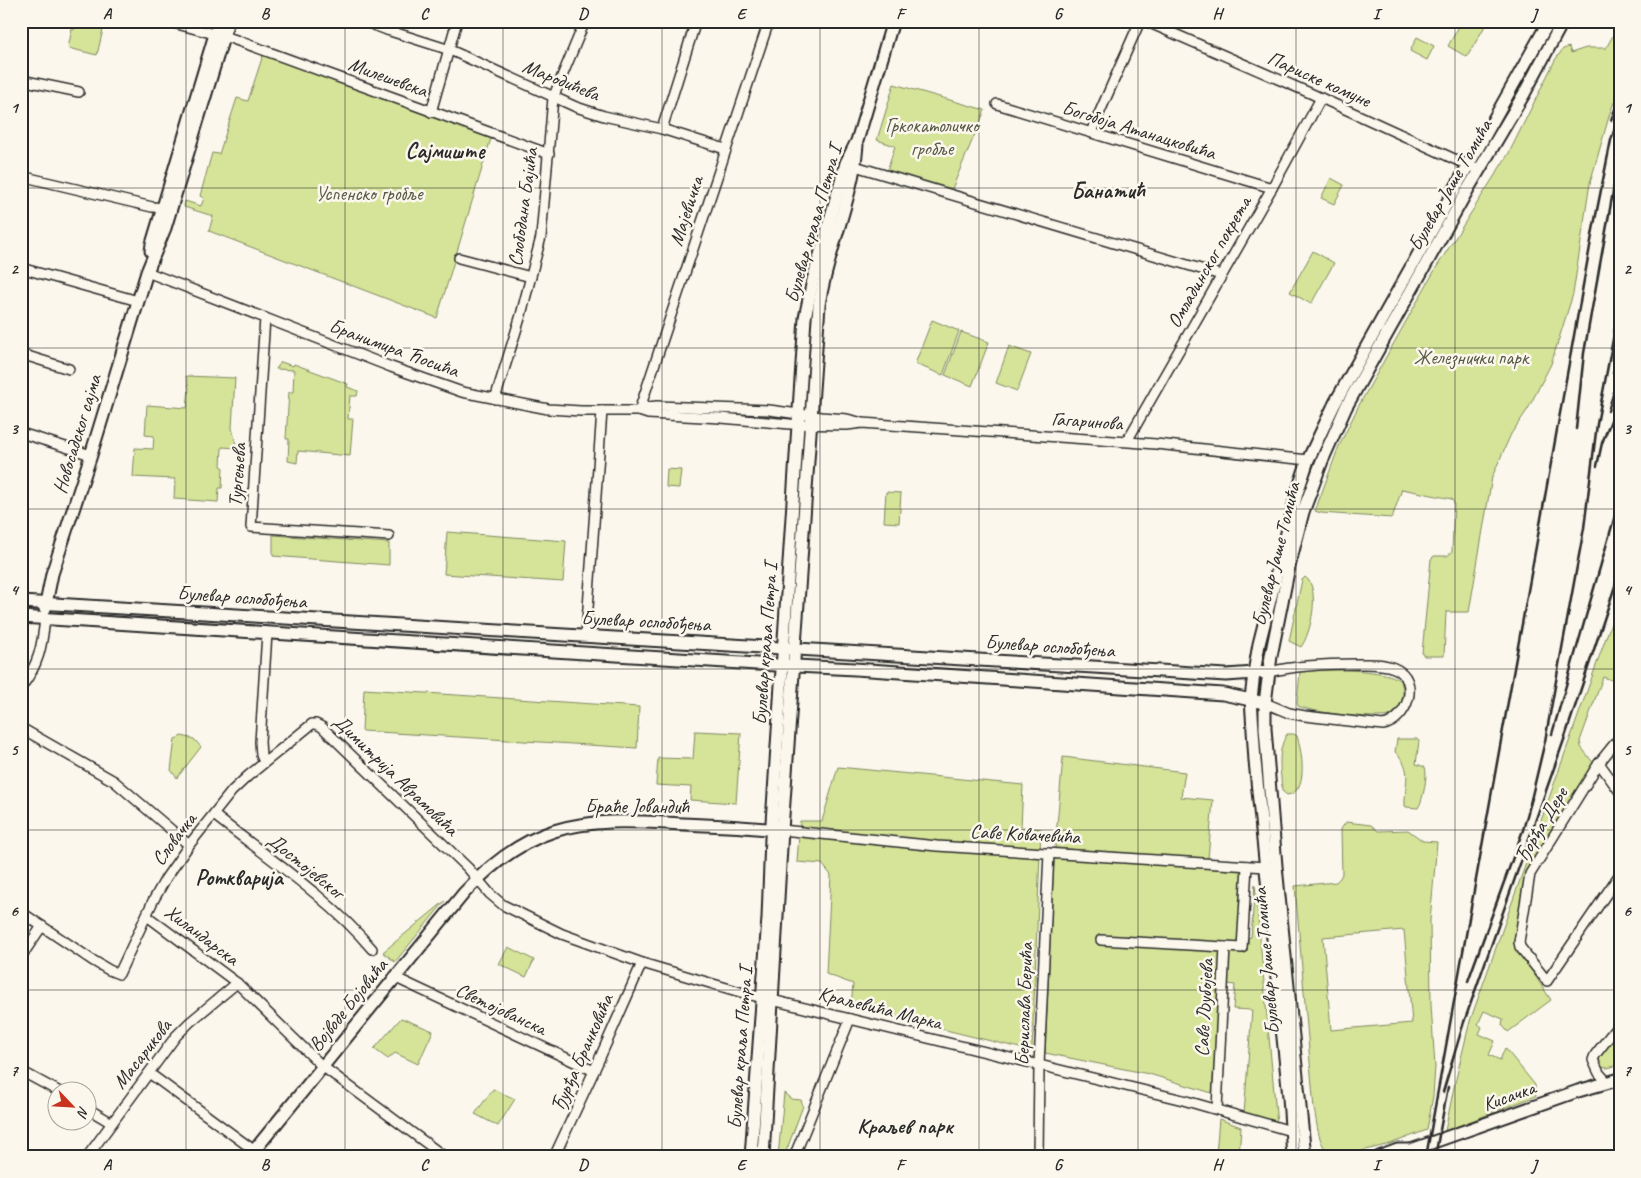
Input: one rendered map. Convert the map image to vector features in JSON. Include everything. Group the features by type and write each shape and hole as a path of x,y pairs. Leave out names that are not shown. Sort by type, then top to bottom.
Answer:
{"main road":[{"name":"Новосадског сајма","path":"220,21 220,35"},
{"name":"Новосадског сајма","path":"45,619 52,574 149,266 159,246 167,208 220,35 228,21"},
{"name":"Булевар краља Петра I","path":"788,666 783,648 805,318 809,295 846,163 857,141 893,21"},
{"name":"Булевар Јаше Томића","path":"1305,1157 1275,856 1264,703 1289,567 1302,512 1346,407 1474,167 1549,21"},
{"name":"Булевар Јаше Томића","path":"1293,1157 1251,699 1254,673 1275,576 1297,493 1308,460 1335,403 1474,167 1524,94 1563,21"},
{"name":"Булевар краља Петра I","path":"762,1157 767,999 777,830 788,666 795,649 819,305 822,285 856,166 857,141"},
{"name":"Булевар ослобођења","path":"21,602 1226,675 1269,672"},
{"name":"Булевар ослобођења","path":"21,617 1204,693 1251,699 1264,703"},
{"name":"Браће Јовандић","path":"477,879 500,860 534,840 553,831 578,825 599,822 644,822 777,830"},
{"name":"Војводе Бојовића","path":"256,1155 322,1066 477,879"},
{"name":"Булевар краља Петра I","path":"751,1157 767,999"},
{"name":"Кисачка","path":"1378,1157 1398,1150 1407,1153 1620,1079"}],"street":[{"name":"Милешевска","path":"166,21 220,35 549,154"},
{"name":"Мародићева","path":"364,21 389,26 450,50 553,98 604,116 662,129 725,149"},
{"path":"431,112 457,21"},
{"name":"Слободана Бајића","path":"495,399 541,237 553,98 585,21"},
{"path":"662,129 696,21"},
{"name":"Мајевичка","path":"638,411 769,21"},
{"path":"1091,132 1140,21"},
{"name":"Париске комуне","path":"1145,21 1474,167"},
{"path":"21,80 79,92"},
{"name":"Омладинског покрета","path":"1127,441 1272,188 1321,98"},
{"name":"Богобоја Атанацковића","path":"997,104 1272,188"},
{"path":"856,166 1221,276"},
{"path":"21,176 167,208"},
{"path":"459,258 531,277"},
{"name":"Бранимира Ћосића","path":"149,266 265,318 391,367 462,392 548,409 638,411 657,406 769,410 798,419"},
{"path":"21,268 138,301"},
{"name":"Тургењева","path":"265,318 251,527 389,536"},
{"path":"21,354 69,369"},
{"path":"586,636 602,411"},
{"name":"Гагаринова","path":"798,419 847,425 862,423 1127,441 1308,460"},
{"path":"21,433 91,455"},
{"path":"21,687 32,674 36,664 43,639 45,619"},
{"name":"Булевар ослобођења","path":"264,762 261,755 260,742 267,633"},
{"path":"1264,703 1289,713 1305,716 1383,725 1390,724 1405,709 1410,691 1408,682 1398,670 1383,665 1339,664 1297,666 1269,672"},
{"name":"Димитрија Аврамовића","path":"287,745 312,724 319,725 440,840 477,879"},
{"path":"21,728 114,781 189,845"},
{"name":"Ђорђа Дере","path":"1620,737 1599,763 1530,874 1519,942 1520,947 1547,981 1620,874"},
{"name":"Словачка","path":"42,926 92,960 119,974 153,901 166,878 189,845 232,791 264,762 287,745"},
{"path":"1599,763 1620,792"},
{"name":"Достојевског","path":"214,815 281,866 347,921 372,949"},
{"name":"Саве Ковачевића","path":"777,830 937,846 1266,867"},
{"name":"Берислава Берића","path":"1038,1157 1039,1065 1049,853"},
{"name":"Саве Љубојева","path":"1217,1109 1225,947 1242,948 1247,866"},
{"name":"Краљевића Марка","path":"477,879 503,905 562,934 642,963 767,999 1183,1100 1291,1131"},
{"path":"21,912 42,926 21,956"},
{"name":"Хиландарска","path":"145,920 237,983 322,1066 445,1157"},
{"path":"1101,940 1225,947"},
{"name":"Ђурђа Бранковића","path":"554,1157 642,963"},
{"name":"Светојованска","path":"394,977 594,1071"},
{"name":"Масарикова","path":"87,1157 183,1028 237,983"},
{"path":"794,1157 850,1018"},
{"path":"1607,1082 1599,1073 1593,1060 1620,1023"},
{"path":"21,1071 48,1086"},
{"path":"149,1073 256,1155"},
{"path":"98,1115 112,1123"}],"green space":[{"path":"76,21 105,21 97,55 68,48 72,29 74,30"},
{"path":"1462,21 1476,21 1485,26 1467,57 1448,46"},
{"name":"Железнички парк","path":"1612,21 1620,21 1620,86 1610,113 1590,183 1573,294 1551,364 1528,409 1511,434 1492,477 1469,612 1446,612 1444,656 1424,656 1422,653 1431,559 1434,556 1447,556 1452,552 1454,503 1452,499 1402,489 1392,518 1315,511 1339,446 1358,407 1436,268 1509,153 1555,60 1563,49 1569,47 1571,53 1586,48 1606,48 1615,32"},
{"path":"1417,37 1434,46 1427,60 1410,51"},
{"name":"Успенско гробље","path":"263,55 439,120 440,116 492,135 437,318 209,231 213,216 184,207 185,201 201,206 204,198 200,196 212,153 219,154 237,98 248,101"},
{"name":"Гркокатоличко гробље","path":"894,84 985,110 951,191 887,171 895,146 877,140"},
{"path":"1331,178 1344,185 1334,204 1321,198"},
{"path":"1313,251 1334,263 1311,304 1290,292"},
{"path":"932,320 959,331 943,375 915,364"},
{"path":"961,332 989,342 972,386 945,375"},
{"path":"1009,346 1031,354 1017,391 996,383"},
{"path":"281,362 293,366 294,364 348,384 347,387 358,391 357,396 350,396 348,419 353,419 350,456 298,451 297,463 288,461 289,439 286,439 289,392 293,392 294,370 276,369"},
{"path":"186,376 235,378 232,428 237,448 222,447 222,488 219,488 218,502 174,499 175,479 133,477 135,448 153,449 154,436 145,435 147,405 187,408 189,388"},
{"path":"667,469 681,470 679,488 666,487"},
{"path":"886,492 901,493 899,523 884,522"},
{"path":"447,532 566,541 563,582 444,574"},
{"path":"273,535 389,543 389,565 273,556"},
{"path":"1305,577 1310,582 1313,590 1313,611 1305,641 1301,647 1289,641 1302,580"},
{"path":"1620,598 1620,683 1603,677 1580,741 1581,747 1594,764 1532,861 1526,874 1515,945 1551,1000 1508,1032 1502,1025 1503,1019 1484,1011 1478,1024 1482,1027 1479,1034 1495,1041 1489,1055 1500,1060 1505,1048 1535,1085 1536,1096 1445,1131 1470,1021"},
{"path":"1340,669 1381,673 1400,681 1403,695 1397,712 1386,717 1375,717 1316,711 1298,706 1300,672"},
{"path":"364,689 639,707 637,748 362,731"},
{"path":"695,731 741,733 736,803 690,800 691,787 656,785 658,758 693,759"},
{"path":"1287,734 1297,736 1301,751 1302,770 1299,787 1294,793 1287,795 1282,791 1280,755"},
{"path":"182,736 194,739 201,747 177,778 171,770 175,739"},
{"path":"1397,739 1417,739 1419,741 1416,764 1425,767 1426,776 1418,808 1405,806 1407,777 1401,758 1395,752"},
{"path":"1063,757 1185,772 1181,797 1213,800 1208,859 1055,848"},
{"path":"838,767 1023,785 1021,827 1041,829 1032,1051 851,1007 853,984 826,974 831,875 822,864 797,862 800,821 822,821"},
{"path":"1346,822 1371,825 1378,831 1408,830 1423,841 1437,842 1430,921 1431,1005 1435,1067 1433,1096 1427,1130 1390,1144 1341,1156 1333,1155 1323,1146 1318,1132 1314,1109 1295,886 1336,882 1340,878 1342,874 1341,829","holes":["1404,930 1412,1023 1331,1030 1323,937"]},
{"path":"1054,856 1244,871 1239,944 1223,944 1212,1093 1149,1074 1045,1053"},
{"path":"1255,884 1277,1125 1244,1114 1252,1010 1233,1009 1235,985 1227,984 1230,951 1244,951 1248,944 1248,938 1251,937"},
{"path":"445,901 395,962 383,952"},
{"path":"508,947 534,960 526,977 499,964"},
{"path":"401,1018 433,1031 418,1064 395,1053 388,1059 374,1049"},
{"path":"1620,1030 1620,1065 1607,1068 1601,1067 1599,1062 1600,1056"},
{"path":"493,1089 515,1099 498,1126 475,1114"},
{"path":"784,1093 791,1099 801,1100 803,1106 784,1157 778,1157"},
{"path":"1219,1119 1241,1127 1239,1157 1216,1155"}],"railway":[{"path":"1611,120 1620,96"},
{"path":"1426,1157 1593,230 1611,140 1620,113"},
{"path":"1576,429 1584,353 1620,153"},
{"path":"1530,804 1545,741 1584,528 1597,424 1620,302"},
{"path":"1613,373 1620,353"},
{"path":"1608,411 1620,372"},
{"path":"1597,466 1602,443 1620,398"},
{"path":"1552,734 1620,498"},
{"path":"1443,1092 1463,1025 1565,737 1620,571"},
{"path":"1468,981 1523,830 1532,798"},
{"path":"1435,1157 1448,1087"}],"district":[{"name":"Сајмиште","path":"445,151"},
{"name":"Банатић","path":"1108,191"},
{"name":"Роткварија","path":"239,878"},
{"name":"Краљев парк","path":"905,1126"}]}
